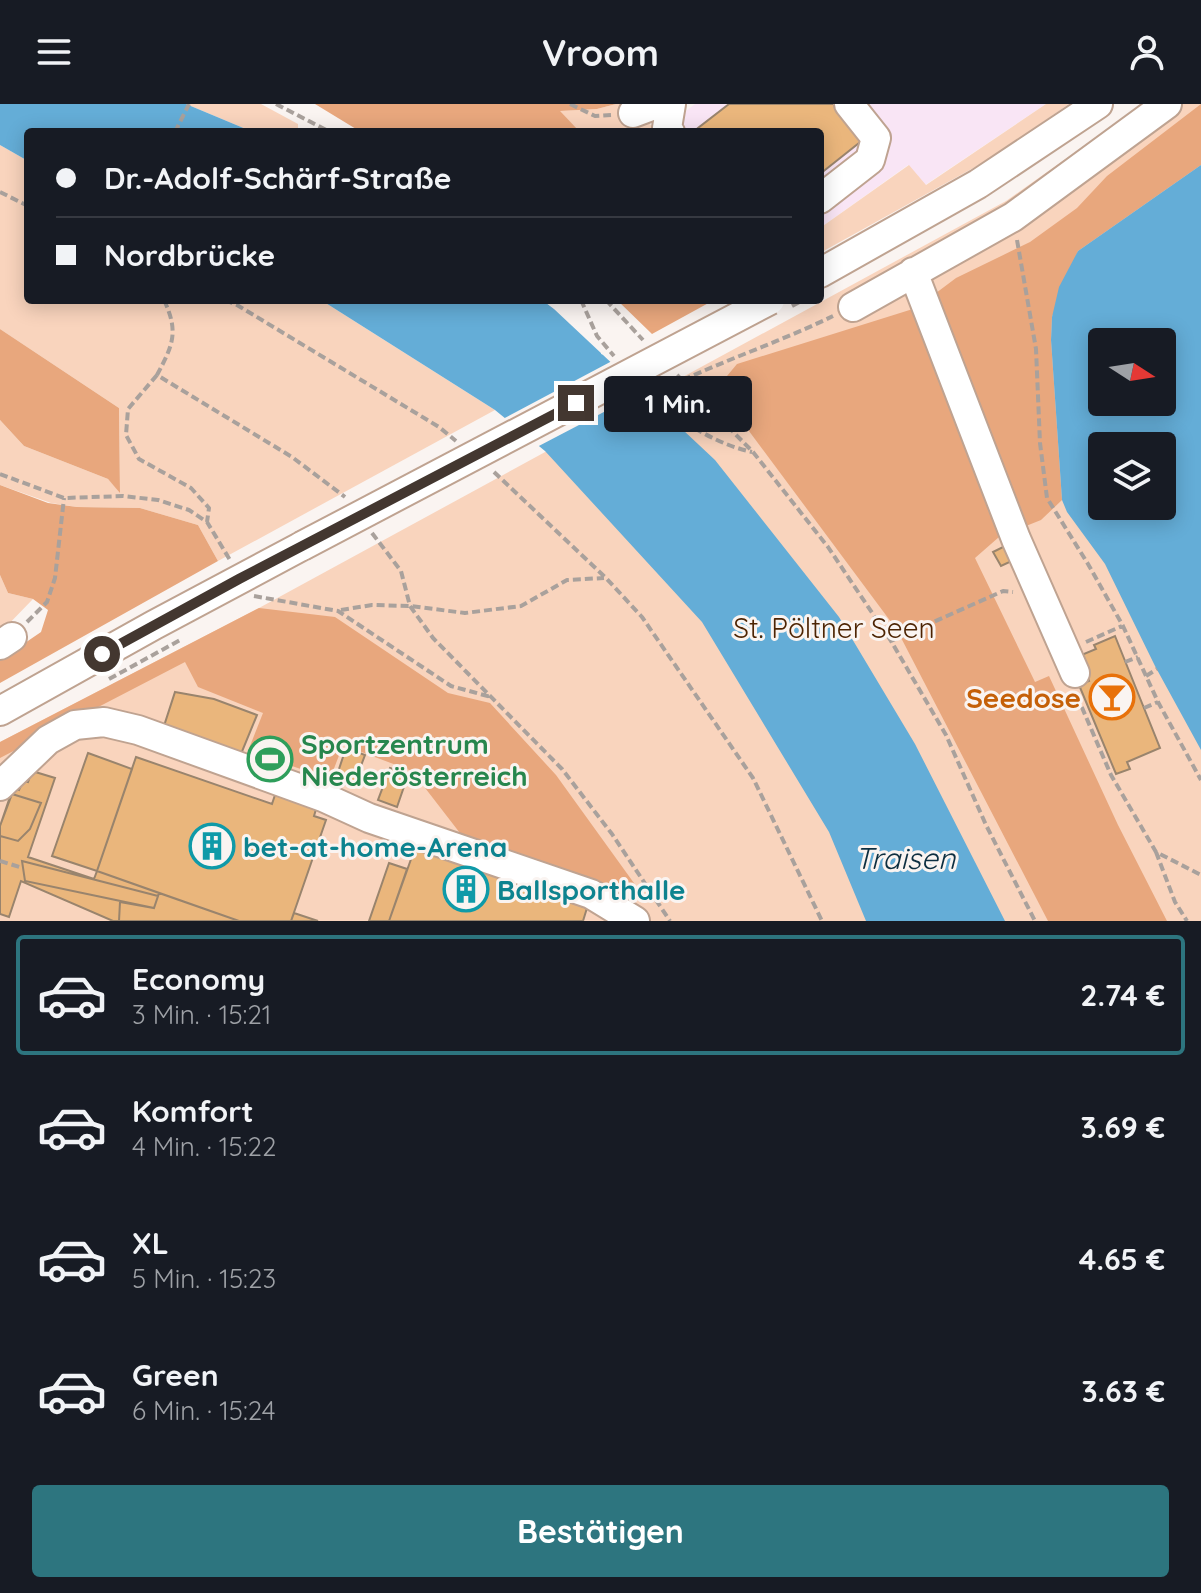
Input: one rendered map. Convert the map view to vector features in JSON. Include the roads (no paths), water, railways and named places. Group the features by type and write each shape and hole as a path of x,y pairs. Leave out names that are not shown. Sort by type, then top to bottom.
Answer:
{"street":[{"path":"667,128 671,104"},
{"path":"824,196 870,160 876,138 849,104"},
{"path":"824,271 978,184 1098,104"},
{"path":"853,307 1013,217 1167,104"},
{"path":"913,272 1016,539 1070,662"},
{"path":"0,711 302,546 636,380 779,304"},
{"path":"0,786 48,740 75,725 104,722 138,730 323,797 369,818 591,894 635,921"}],"water":[{"path":"0,104 186,104 243,128 24,128 24,159 0,145"},
{"path":"1201,165 1201,750 1105,564 1067,512 1062,500 1051,340 1052,317 1059,287 1078,251"},
{"name":"Traisen","path":"327,304 547,304 554,309 715,460 839,617 915,744 1005,921 866,921 829,832 702,622 545,451 495,410"}],"place":[{"name":"Seedose","path":"1112,697"},
{"name":"Sportzentrum Niederösterreich","path":"270,759"},
{"name":"bet-at-home-Arena","path":"212,846"},
{"name":"Ballsporthalle","path":"466,889"}],"park label":[{"name":"St. Pöltner Seen","path":"834,627"}]}
